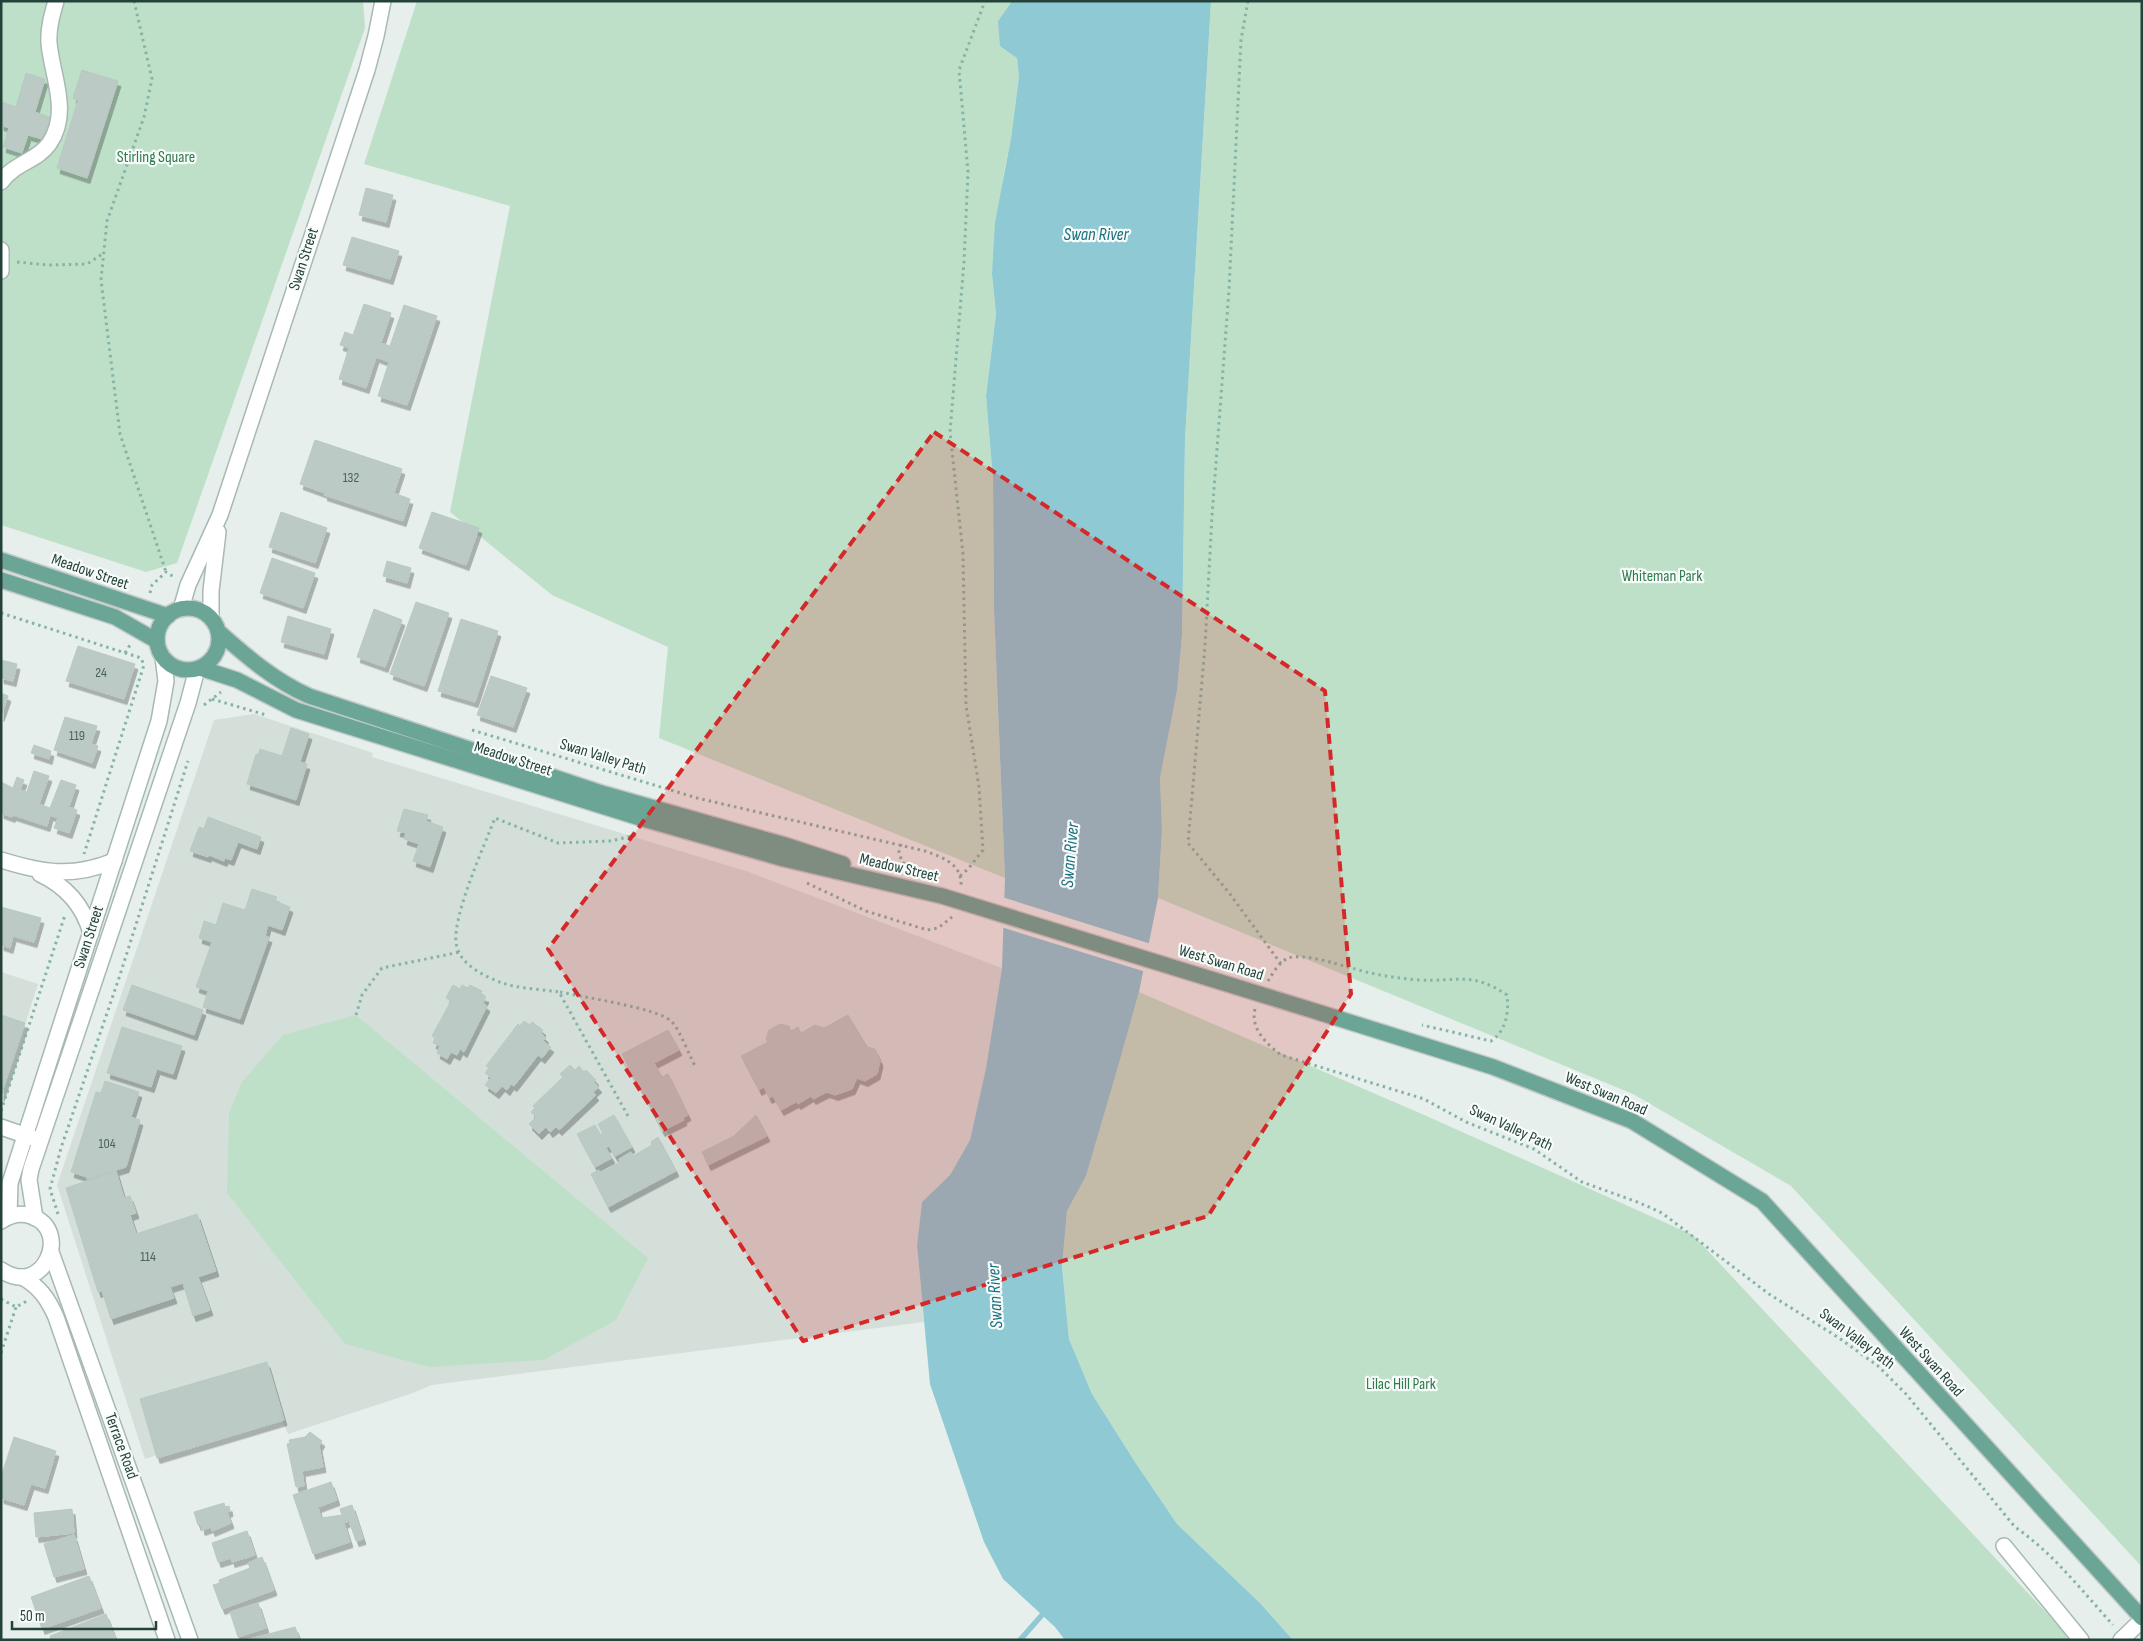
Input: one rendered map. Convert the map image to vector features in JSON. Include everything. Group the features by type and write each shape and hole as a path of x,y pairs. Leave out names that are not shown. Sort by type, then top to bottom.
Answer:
{"main road":[{"name":"Meadow Street","path":"1,560 174,613"},
{"path":"1,580 115,618 157,641"},
{"path":"197,609 211,618 219,632 217,651 210,661 199,669 186,670 175,668 163,657 157,641 161,625 174,613 197,609"},
{"name":"Meadow Street","path":"219,632 274,677 309,696 605,794 785,845 942,896"},
{"name":"Meadow Street","path":"199,669 237,680 296,710 640,818 784,859 942,896"},
{"name":"West Swan Road","path":"942,896 1493,1066 1632,1121 1762,1202 2142,1619"}],"street":[{"path":"1,182 8,173 48,145 60,118 60,102 49,42 51,20 56,1"},
{"name":"Swan Street","path":"174,613 220,515 367,70 383,1"},
{"path":"1,250 1,271"},
{"name":"Swan Street","path":"211,618 211,591 220,515"},
{"name":"Swan Street","path":"5,1218 10,1183 159,721 166,681 163,657"},
{"name":"Swan Street","path":"35,1218 29,1180 40,1141 199,669"},
{"path":"1,860 27,868 47,877 71,896 84,913 90,933"},
{"path":"27,868 60,873 78,872 99,867 114,860"},
{"path":"1,1128 40,1141"},
{"path":"5,1218 22,1214 35,1218"},
{"name":"Terrace Road","path":"35,1218 47,1228 52,1244 51,1252 190,1640"},
{"path":"8,1276 41,1269 46,1264 51,1252"},
{"name":"Terrace Road","path":"8,1276 33,1283 43,1293 56,1317 167,1640"},
{"path":"2004,1546 2081,1640"},
{"path":"2122,1638 2142,1619"}],"path":[{"path":"134,1 152,79 144,117 107,221 101,280 120,434 166,572"},
{"path":"960,876 983,850 979,787 966,705 963,554 950,432 964,262 968,172 959,70 985,1"},
{"path":"1248,1 1241,40 1230,290 1212,516 1205,646 1188,843 1230,894 1281,964"},
{"path":"2,261 87,264 104,253"},
{"path":"1,613 140,658 144,665 78,872"},
{"path":"203,714 205,705"},
{"name":"Swan Valley Path","path":"466,728 697,798 901,844 902,862 909,868 922,873"},
{"path":"60,1222 50,1189 61,1148 119,978 190,757"},
{"path":"638,834 611,841 558,843 495,818 457,921 456,943 466,962 485,976 504,984 559,992 642,1009 664,1016 674,1025 696,1068"},
{"path":"1,1112 71,896"},
{"path":"356,1015 362,995 382,968 460,952"},
{"path":"1264,988 1275,969 1288,958 1315,958 1381,976 1422,980 1455,978 1480,981 1507,995 1506,1020 1499,1035 1490,1041 1416,1023"},
{"path":"559,992 628,1116"},
{"name":"Swan Valley Path","path":"1256,1007 1254,1015 1256,1027 1266,1043 1281,1055 1424,1099 1466,1122 1534,1149 1582,1182 1662,1213 1769,1294 1840,1338 1878,1366 1906,1394 2015,1526 2032,1538 2046,1552 2122,1638"},
{"path":"1,1353 16,1307"}],"highlighted area":[{"path":"934,432 1325,691 1351,994 1208,1216 803,1341 548,949"}],"shaded area":[{"path":"254,714 373,753 372,757 749,872 1002,968 986,1068 970,1140 950,1175 922,1202 917,1245 924,1322 432,1385 288,1434 279,1413 145,1459 57,1185 214,720"},
{"path":"1,972 38,984 1,1100"}],"green space":[{"name":"Stirling Square","path":"1,1 363,1 365,28 177,563 146,572 1,525"},
{"path":"417,1 1012,1 998,21 1017,58 1019,77 1011,138 1004,173 992,274 996,314 986,396 993,479 994,610 1005,878 659,738 668,647 552,595 450,512 510,206 364,164"},
{"name":"Whiteman Park","path":"1211,1 2142,1 2142,1567 1791,1186 1633,1094 1158,898 1162,830 1160,778 1177,691 1182,636 1185,439"},
{"name":"Lilac Hill Park","path":"1139,992 1422,1114 1693,1235 2072,1640 1293,1640 1260,1603 1177,1524 1092,1394 1069,1339 1062,1267 1067,1211 1086,1176"},
{"path":"356,1015 648,1258 616,1320 544,1360 429,1367 345,1344 227,1193 229,1113 242,1082 283,1035"}],"water":[{"name":"Swan River","path":"1012,1 1211,1 1185,439 1182,636 1177,691 1160,778 1162,830 1158,898 1139,992 1117,1070 1086,1176 1067,1211 1062,1267 1069,1339 1092,1394 1177,1524 1260,1603 1293,1640 1065,1640 1055,1627 1003,1579 984,1542 930,1384 917,1245 922,1202 950,1175 970,1140 986,1068 1002,968 1005,878 994,610 993,479 986,396 996,314 992,274 995,223 1011,138 1019,77 1017,58 1000,46 998,21"}],"pier":[{"path":"1002,897 1151,944 1146,972 1001,927"}],"building":[{"path":"82,70 118,81 87,178 57,168 78,100 73,98"},
{"path":"26,73 45,79 35,112 52,118 45,140 28,135 22,153 3,147 9,128 1,125 1,102 16,107"},
{"path":"366,188 393,195 386,222 359,215"},
{"path":"352,237 399,251 390,279 343,265"},
{"path":"364,304 391,313 381,343 390,346 404,305 437,316 407,405 378,396 389,362 376,357 366,388 339,379 349,348 340,345 345,332 353,335"},
{"path":"315,440 402,469 394,493 410,499 403,521 324,495 325,493 300,484"},
{"path":"281,512 327,528 315,563 269,547"},
{"path":"432,512 479,528 466,565 419,548"},
{"path":"272,558 315,573 303,608 260,593"},
{"path":"387,561 411,568 407,583 383,576"},
{"path":"416,602 449,613 424,686 390,674"},
{"path":"374,609 402,620 385,667 357,657"},
{"path":"288,616 331,629 324,654 281,642"},
{"path":"461,619 498,631 475,702 438,691"},
{"path":"78,646 135,664 124,699 66,681"},
{"path":"1,660 17,664 13,681 1,678"},
{"path":"491,676 527,688 513,727 477,715"},
{"path":"1,693 8,696 1,716"},
{"path":"65,717 97,726 91,744 98,746 92,763 54,750"},
{"path":"291,728 309,734 300,762 307,764 296,800 247,784 256,754 258,755 260,749 282,756"},
{"path":"34,745 51,751 49,759 31,753"},
{"path":"34,771 49,776 39,804 50,808 61,780 76,785 69,807 77,810 69,833 54,828 58,818 50,815 47,826 1,813 1,782 13,788 17,777 24,780 20,790 27,792"},
{"path":"404,809 428,815 426,821 443,827 430,867 413,861 419,844 404,839 406,833 397,831"},
{"path":"208,817 261,837 257,849 238,842 231,860 225,858 224,861 209,855 208,857 190,851 199,827 204,829"},
{"path":"252,889 277,897 275,901 290,907 282,930 268,925 265,936 269,937 240,1019 203,1007 208,991 196,987 212,942 199,938 204,921 216,925 223,903 245,910"},
{"path":"1,907 41,918 34,942 13,936 10,948 1,945"},
{"path":"132,985 203,1010 194,1035 123,1010"},
{"path":"453,985 460,989 462,985 468,988 470,985 482,991 480,995 486,997 483,1003 487,1006 464,1052 460,1049 457,1055 451,1052 447,1059 437,1053 440,1046 433,1043 435,1038 432,1036 451,1001 446,998"},
{"path":"1,1015 25,1023 1,1096"},
{"path":"848,1015 866,1045 864,1046 875,1049 880,1061 877,1074 865,1081 857,1078 852,1089 835,1095 827,1092 813,1099 811,1096 798,1104 796,1102 781,1110 773,1096 769,1098 764,1087 759,1090 741,1056 768,1042 766,1039 769,1030 780,1024 789,1026 791,1031 798,1027 801,1033 815,1025 824,1028"},
{"path":"524,1021 530,1025 532,1022 543,1030 541,1033 546,1038 543,1041 551,1047 542,1058 538,1055 514,1086 511,1084 507,1090 502,1086 496,1093 485,1085 491,1077 485,1073 489,1068 486,1066 518,1024 520,1026"},
{"path":"122,1027 182,1046 173,1074 157,1069 151,1087 107,1073"},
{"path":"668,1030 679,1050 654,1063 662,1077 668,1074 688,1115 683,1118 684,1120 662,1131 622,1054"},
{"path":"570,1065 575,1070 579,1066 584,1072 586,1070 596,1080 594,1082 599,1087 593,1092 596,1095 559,1130 556,1127 550,1132 546,1127 539,1134 529,1124 536,1117 531,1112 535,1108 533,1106 563,1077 560,1074"},
{"path":"105,1081 139,1092 131,1117 140,1120 126,1167 87,1179 87,1177 71,1172 96,1092 101,1093"},
{"path":"614,1115 632,1147 615,1156 609,1146 606,1148 612,1158 595,1167 577,1134 595,1125 600,1135 603,1133 598,1124"},
{"path":"756,1115 767,1136 708,1165 702,1152 734,1136"},
{"path":"658,1137 676,1171 608,1207 591,1174 599,1170 600,1173 620,1162 619,1159 631,1152 633,1156 652,1145 651,1142"},
{"path":"116,1171 124,1198 130,1196 136,1213 130,1215 136,1234 197,1214 216,1271 198,1277 210,1310 193,1316 183,1283 170,1287 174,1298 111,1319 102,1291 98,1292 66,1188"},
{"path":"267,1362 284,1420 157,1458 140,1399"},
{"path":"310,1432 322,1441 319,1446 323,1467 302,1471 304,1486 296,1487 287,1444 290,1443 289,1440 305,1437"},
{"path":"14,1437 56,1451 45,1488 31,1484 24,1505 1,1498 1,1477"},
{"path":"331,1482 337,1500 318,1507 321,1518 342,1515 340,1509 352,1505 363,1539 356,1541 349,1521 344,1523 350,1542 313,1554 293,1495"},
{"path":"224,1503 225,1507 229,1506 230,1511 227,1512 231,1523 212,1531 211,1527 202,1530 201,1524 198,1525 194,1512"},
{"path":"72,1509 74,1533 36,1537 34,1513"},
{"path":"247,1531 255,1555 232,1562 231,1558 218,1562 212,1543"},
{"path":"74,1535 84,1569 54,1577 44,1544"},
{"path":"262,1557 274,1590 222,1609 213,1585 220,1583 219,1580 250,1568 248,1563"},
{"path":"89,1576 101,1608 42,1629 31,1597"},
{"path":"258,1603 266,1628 238,1637 230,1612"},
{"path":"106,1614 116,1640 51,1640 50,1636"},
{"path":"295,1627 299,1638 296,1640 246,1640"}],"waterway":[{"path":"1020,1640 1042,1615 1048,1611"}]}
